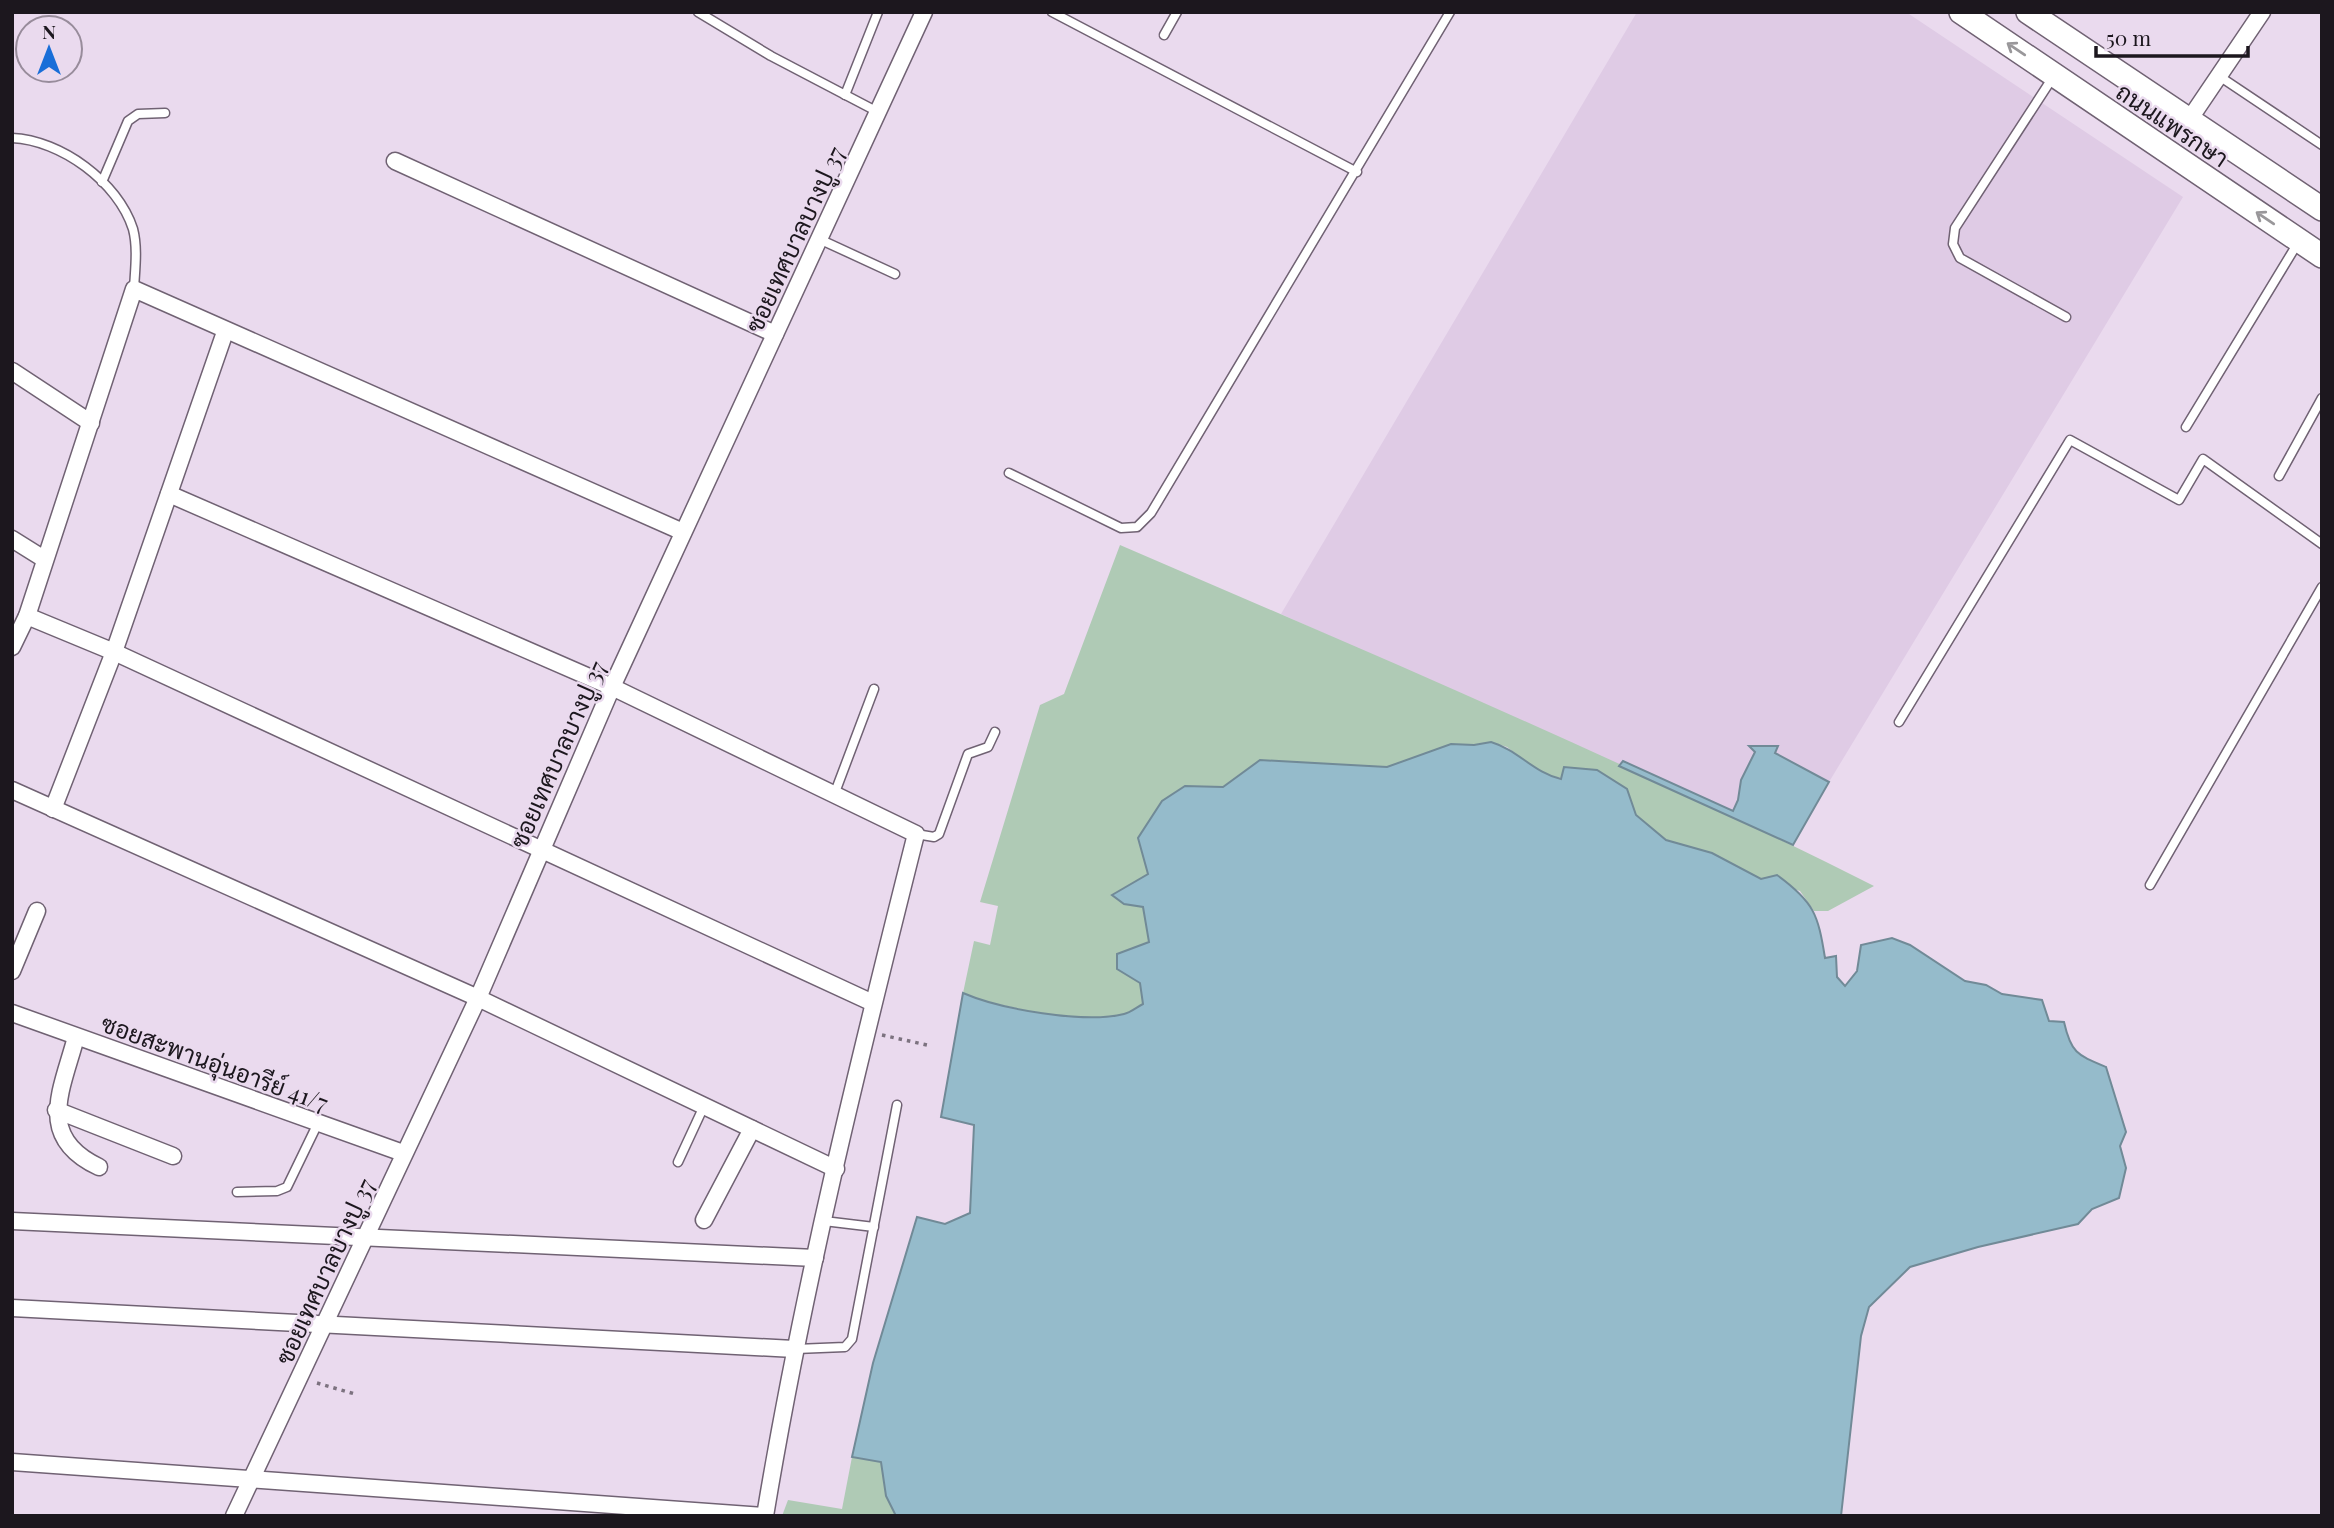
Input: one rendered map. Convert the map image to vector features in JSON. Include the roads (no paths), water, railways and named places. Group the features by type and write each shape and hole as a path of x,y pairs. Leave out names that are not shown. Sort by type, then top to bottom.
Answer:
{"main road":[{"name":"ถนนแพรกษา","path":"1961,12 2322,256"},
{"name":"ถนนแพรกษา","path":"2028,12 2322,209"}],"street":[{"name":"ซอยเทศบาลบางปู 37","path":"234,1516 254,1478 362,1239 478,998 540,848 612,687 924,12"},
{"path":"2189,120 2262,12"},
{"path":"395,160 775,334"},
{"path":"12,648 27,615 134,289 225,332 683,532"},
{"path":"53,809 114,652 225,332"},
{"path":"12,371 91,422"},
{"path":"12,1462 254,1478 610,1510 765,1516 794,1349 866,1032 916,834 612,687 169,494"},
{"path":"12,539 44,559"},
{"path":"27,615 114,652 873,1003"},
{"path":"12,790 478,998 836,1169"},
{"path":"12,971 37,911"},
{"name":"ซอยสะพานอุ่นอารีย์ 41/7","path":"13,1017 403,1153"},
{"path":"76,1037 56,1111 62,1138 86,1161 99,1167"},
{"path":"56,1111 173,1156"},
{"path":"704,1220 752,1129"},
{"path":"12,1220 362,1239 815,1258"},
{"path":"12,1308 794,1349"}],"lane":[{"path":"698,12 878,112"},
{"path":"845,95 878,12"},
{"path":"1052,12 1357,172"},
{"path":"1164,35 1177,12"},
{"path":"1009,473 1121,528 1137,527 1151,513 1357,172 1450,12"},
{"path":"2054,75 1955,229 1953,244 1960,258 2066,317"},
{"path":"2219,76 2322,145"},
{"path":"102,183 128,121 138,114 165,113"},
{"path":"12,138 57,148 102,183 123,204 134,231 134,289"},
{"path":"819,239 895,274"},
{"path":"2186,427 2300,241"},
{"path":"2279,476 2322,398"},
{"path":"1899,722 2070,440 2179,500 2203,459 2322,544"},
{"path":"2150,885 2322,587"},
{"path":"834,795 874,689"},
{"path":"916,834 934,837 939,834 968,754 988,747 995,732"},
{"path":"794,1349 845,1347 852,1339 897,1105"},
{"path":"678,1162 704,1107"},
{"path":"237,1192 277,1191 287,1186 318,1123"},
{"path":"824,1221 874,1227"}],"water":[{"path":"1491,742 1510,750 1542,772 1561,779 1564,767 1597,770 1627,789 1636,815 1666,840 1712,853 1761,879 1777,875 1799,893 1812,910 1820,930 1825,958 1836,956 1837,977 1845,986 1857,971 1861,945 1892,938 1910,945 1965,981 1986,985 2002,994 2042,1000 2049,1021 2064,1022 2069,1040 2077,1052 2106,1067 2126,1132 2120,1146 2126,1168 2119,1198 2092,1209 2078,1224 1978,1247 1910,1267 1869,1307 1861,1336 1841,1516 896,1516 886,1496 881,1462 852,1457 873,1363 917,1217 945,1224 970,1213 974,1125 941,1117 963,993 1020,1009 1065,1016 1107,1017 1126,1013 1143,1004 1140,983 1117,969 1117,954 1149,942 1143,907 1124,904 1112,895 1148,874 1138,838 1162,801 1185,786 1223,787 1260,760 1387,767 1451,744 1474,745"},
{"path":"1749,746 1778,746 1775,753 1829,782 1793,845 1619,766 1623,761 1733,811 1741,780 1755,752"}]}
